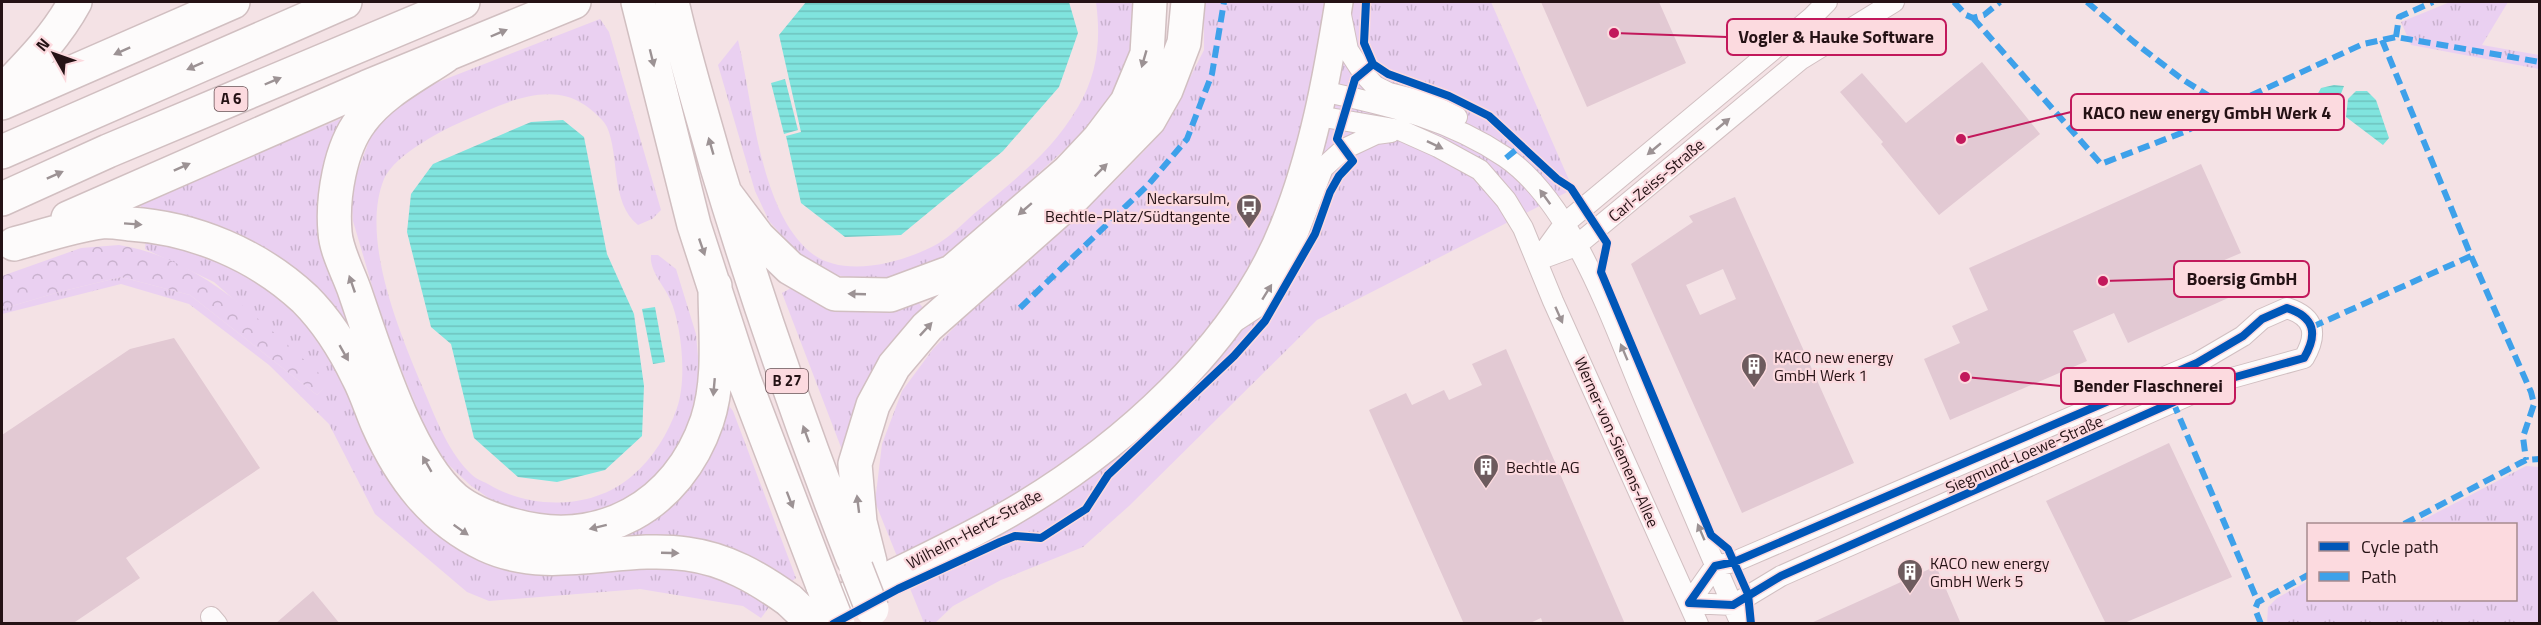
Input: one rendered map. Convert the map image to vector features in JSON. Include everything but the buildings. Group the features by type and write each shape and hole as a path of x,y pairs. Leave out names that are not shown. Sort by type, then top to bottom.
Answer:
{"highway":[{"path":"2,92 44,50 65,21 75,2"},
{"path":"2,104 234,2"},
{"path":"2,152 345,2"},
{"name":"A 6","path":"2,199 119,146 463,2"},
{"path":"8,247 120,194 367,87 574,2"},
{"name":"B 27","path":"638,2 694,225 745,382 838,624"},
{"name":"B 27","path":"672,2 750,276 792,397 863,564 877,615"},
{"path":"725,192 758,237 790,268 835,294 890,296 952,272 1068,172 1100,139 1127,102 1147,54 1150,2"},
{"path":"863,564 855,464 873,405 894,366 927,327 1074,197 1149,120 1166,90 1184,43 1188,2"},
{"path":"445,56 378,103 360,122 343,159 336,192 335,234 386,380 432,472 456,499 504,523 537,532 570,533 600,528 624,519 662,494 688,462 698,443 712,402 715,384 715,286"},
{"path":"8,247 103,222 147,225 218,243 268,271 305,300 336,338 358,377 378,426 398,466 432,510 466,534 488,546 522,556 554,560 614,555 686,553 729,565 754,576 791,612 814,624"}],"main road":[{"name":"Wilhelm-Hertz-Straße","path":"791,612 955,543 1040,495 1110,444 1154,406 1193,366 1251,290 1284,225 1314,135 1339,4"}],"street":[{"name":"Carl-Zeiss-Straße","path":"1538,260 1564,224 1827,2"},
{"name":"Carl-Zeiss-Straße","path":"1538,260 1576,246 1800,60 1894,2"},
{"path":"1339,4 1347,50 1375,86 1389,93 1428,103 1462,119 1492,139 1506,158 1534,184 1564,224 1595,282 1741,624"},
{"path":"1784,40 1800,60"},
{"path":"1320,104 1409,111 1461,130 1506,158"},
{"name":"Werner-von-Siemens-Allee","path":"1320,104 1400,130 1438,147 1480,171 1506,200 1523,228 1538,260 1553,301 1698,624"},
{"path":"1223,329 1259,306 1288,259 1323,168 1344,149 1376,134 1400,130"},
{"name":"Siegmund-Loewe-Straße","path":"1715,566 1734,562 2198,363 2243,336 2262,319 2287,308 2301,312 2312,327 2312,344 2304,358 2260,368 2221,381 1781,576 1733,605"},
{"name":"Siegmund-Loewe-Straße","path":"2000,447 2011,474"},
{"path":"1689,603 1715,566"},
{"path":"1689,603 1733,605"}],"green space":[{"path":"1096,2 1131,2 1133,7 1131,51 1117,87 1087,129 980,227 930,266 875,281 835,275 804,260 769,221 755,191 718,65 738,40 760,153 779,209 793,233 810,252 824,260 839,265 874,265 910,256 945,239 1022,173 1058,136 1085,94 1094,69 1098,43"},
{"path":"1204,2 1491,2 1573,189 1317,320 1129,506 1083,547 1001,580 953,606 935,623 924,623 875,502 882,444 902,391 933,349 991,290 1107,189 1148,147 1170,117 1204,50"},
{"path":"2450,2 2508,2 2482,45 2539,55 2539,69 2411,45 2401,22"},
{"path":"600,19 609,32 661,210 652,219 638,225 623,204 611,139 603,121 583,104 569,97 555,95 525,97 495,107 421,143 398,160 390,170 384,179 378,203 379,256 385,284 403,339 442,431 454,453 473,476 505,493 523,498 561,503 599,495 632,476 659,445 673,418 680,396 682,353 674,310 652,266 651,255 658,255 676,269 696,334 700,380 695,421 680,454 644,489 608,508 568,518 539,516 500,506 470,485 435,452 385,330 353,221 351,189 374,128 420,89"},
{"path":"340,119 343,126 352,325 347,328 248,241 191,217 145,213 139,203"},
{"path":"146,238 201,252 265,285 299,316 327,349 367,438 399,497 431,527 481,561 511,570 689,565 775,599 761,618 743,606 640,589 489,601 467,592 375,514 329,424 269,365 189,304 121,284 2,314 2,309 121,277 190,295 317,395 329,383 214,282 145,249"},
{"path":"119,245 150,252 179,264 207,280 233,298 330,383 317,395 190,295 121,277 2,309 2,276 81,248"},
{"path":"793,287 826,302 854,311 883,312 919,303 925,310 847,463 782,293"},
{"path":"729,406 733,411 796,578 791,582 618,537"},
{"path":"2526,466 2539,467 2539,623 2267,623 2268,607 2277,598 2307,582 2307,601 2517,601 2517,523 2417,523"}],"water":[{"path":"806,2 1069,2 1078,33 1059,87 1003,151 901,235 845,237 801,203 786,136 801,132 779,35"},
{"path":"785,79 798,130 784,134 771,83"},
{"path":"2334,85 2344,86 2335,109 2320,102 2317,95 2321,88"},
{"path":"2356,91 2367,91 2376,100 2389,138 2383,145 2346,117 2348,99"},
{"path":"563,120 584,137 607,254 634,314 644,386 642,436 605,470 557,482 518,477 474,438 451,344 431,327 407,232 411,194 433,164 531,122"},
{"path":"655,307 665,362 653,364 642,309"}],"marked path":[{"path":"1020,308 1149,184 1187,139 1212,74 1224,2"},
{"path":"1954,2 1966,15 1973,18 1984,15 2000,2"},
{"path":"2087,2 2182,79 2221,101 2243,99 2363,44 2396,37 2540,62"},
{"path":"2396,37 2399,17 2433,2"},
{"path":"1973,18 2101,164 2184,132 2208,120 2231,101"},
{"path":"2382,40 2471,256 2531,392 2534,404 2523,437 2526,460"},
{"path":"1506,158 1522,145"},
{"path":"2312,327 2471,256"},
{"path":"2173,402 2258,602"},
{"path":"2406,523 2526,460 2540,459"},
{"path":"2261,624 2255,609 2258,602 2307,576"}],"cycle path":[{"path":"1366,2 1364,43 1373,64 1388,74 1449,96 1489,116 1557,179 1571,188 1607,243 1601,272 1711,535 1728,549 1748,594 1751,624"},
{"path":"833,624 898,589 1000,542 1015,536 1041,538 1086,509 1108,475 1234,356 1265,321 1315,234 1330,192 1339,176 1353,161 1337,139 1355,79 1373,64"},
{"path":"2287,308 2303,316 2311,327 2311,341 2304,358 2221,381 1781,576 1733,605 1689,603 1715,566 1734,562 2197,363 2243,336 2262,319 2287,308"}],"place":[{"name":"Vogler & Hauke Software","path":"1614,33"},
{"name":"KACO new energy GmbH Werk 4","path":"1961,139"},
{"name":"Neckarsulm, Bechtle-Platz/Südtangente","path":"1249,230"},
{"name":"Boersig GmbH","path":"2103,281"},
{"name":"Bender Flaschnerei","path":"1965,377"},
{"name":"KACO new energy GmbH Werk 1","path":"1754,389"},
{"name":"Bechtle AG","path":"1486,490"},
{"name":"KACO new energy GmbH Werk 5","path":"1910,595"}]}
